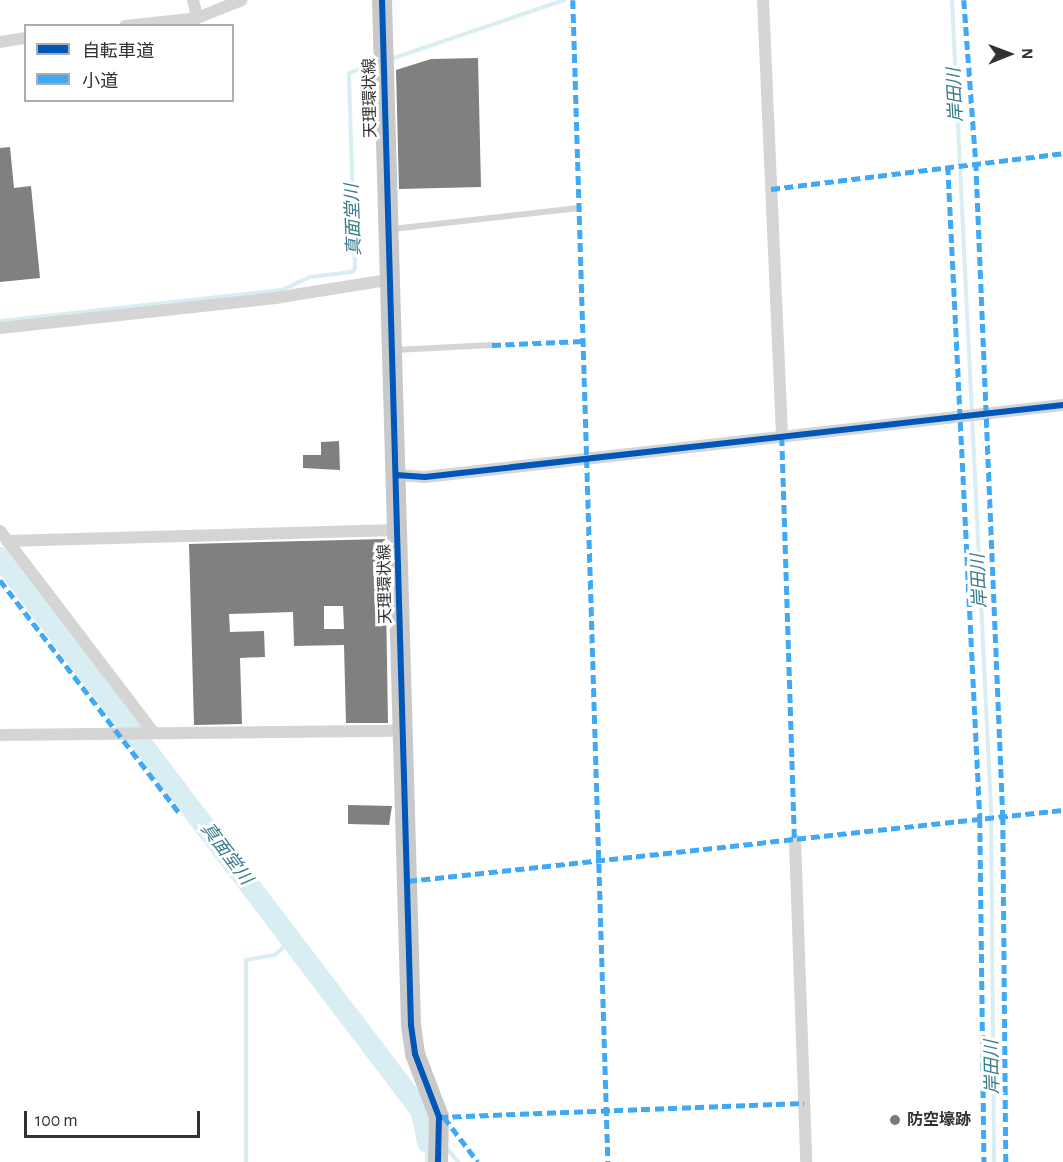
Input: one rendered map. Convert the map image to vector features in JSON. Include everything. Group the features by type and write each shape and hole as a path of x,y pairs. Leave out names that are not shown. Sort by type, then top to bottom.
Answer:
{"main road":[{"name":"天理環状線","path":"382,0 387,280 398,530 400,731 411,1025 415,1054 439,1117 438,1162"}],"street":[{"path":"193,0 197,18"},
{"path":"143,24 197,18 242,0"},
{"path":"763,0 782,437"},
{"path":"0,42 24,38"},
{"path":"0,328 275,298 387,280"},
{"path":"396,476 425,477 1063,405"},
{"path":"3,538 398,530"},
{"path":"3,538 150,733"},
{"path":"0,735 400,731"},
{"path":"795,840 806,1162"}],"lane":[{"path":"386,230 579,208"},
{"path":"391,350 492,345"}],"building":[{"path":"478,58 481,187 399,189 396,70 431,59"},
{"path":"10,147 14,188 31,186 40,278 0,282 0,148"},
{"path":"339,441 340,470 303,468 303,455 321,455 321,442"},
{"path":"385,539 388,723 346,723 344,645 294,646 293,612 229,614 230,632 264,631 265,657 240,658 242,724 194,725 189,544","holes":["324,606 343,606 344,629 324,629"]},
{"path":"348,805 392,806 389,825 348,824"}],"waterway":[{"name":"真面堂川","path":"391,59 564,0"},
{"name":"岸田川","path":"952,0 991,810 994,1162"},
{"name":"真面堂川","path":"0,321 282,290 310,277 352,272 355,268 349,73 378,63"},
{"name":"真面堂川","path":"0,557 421,1111 427,1142"},
{"path":"246,1162 246,960 275,955 292,939"},
{"name":"真面堂川","path":"427,1142 427,1162"},
{"path":"445,1146 458,1162"}],"marked path":[{"path":"573,0 608,1162"},
{"path":"964,0 976,162 1003,816 1006,1162"},
{"path":"771,189 1063,153"},
{"path":"948,166 980,819 984,1162"},
{"path":"492,345 583,341"},
{"path":"782,437 795,840"},
{"path":"0,580 181,815"},
{"path":"408,881 1063,810"},
{"path":"439,1117 804,1103"},
{"path":"444,1117 478,1162"}],"cycle path":[{"path":"382,0 411,1025 415,1054 439,1117 438,1162"},
{"path":"396,475 425,477 1063,405"}],"place":[{"name":"防空壕跡","path":"895,1120"}]}
